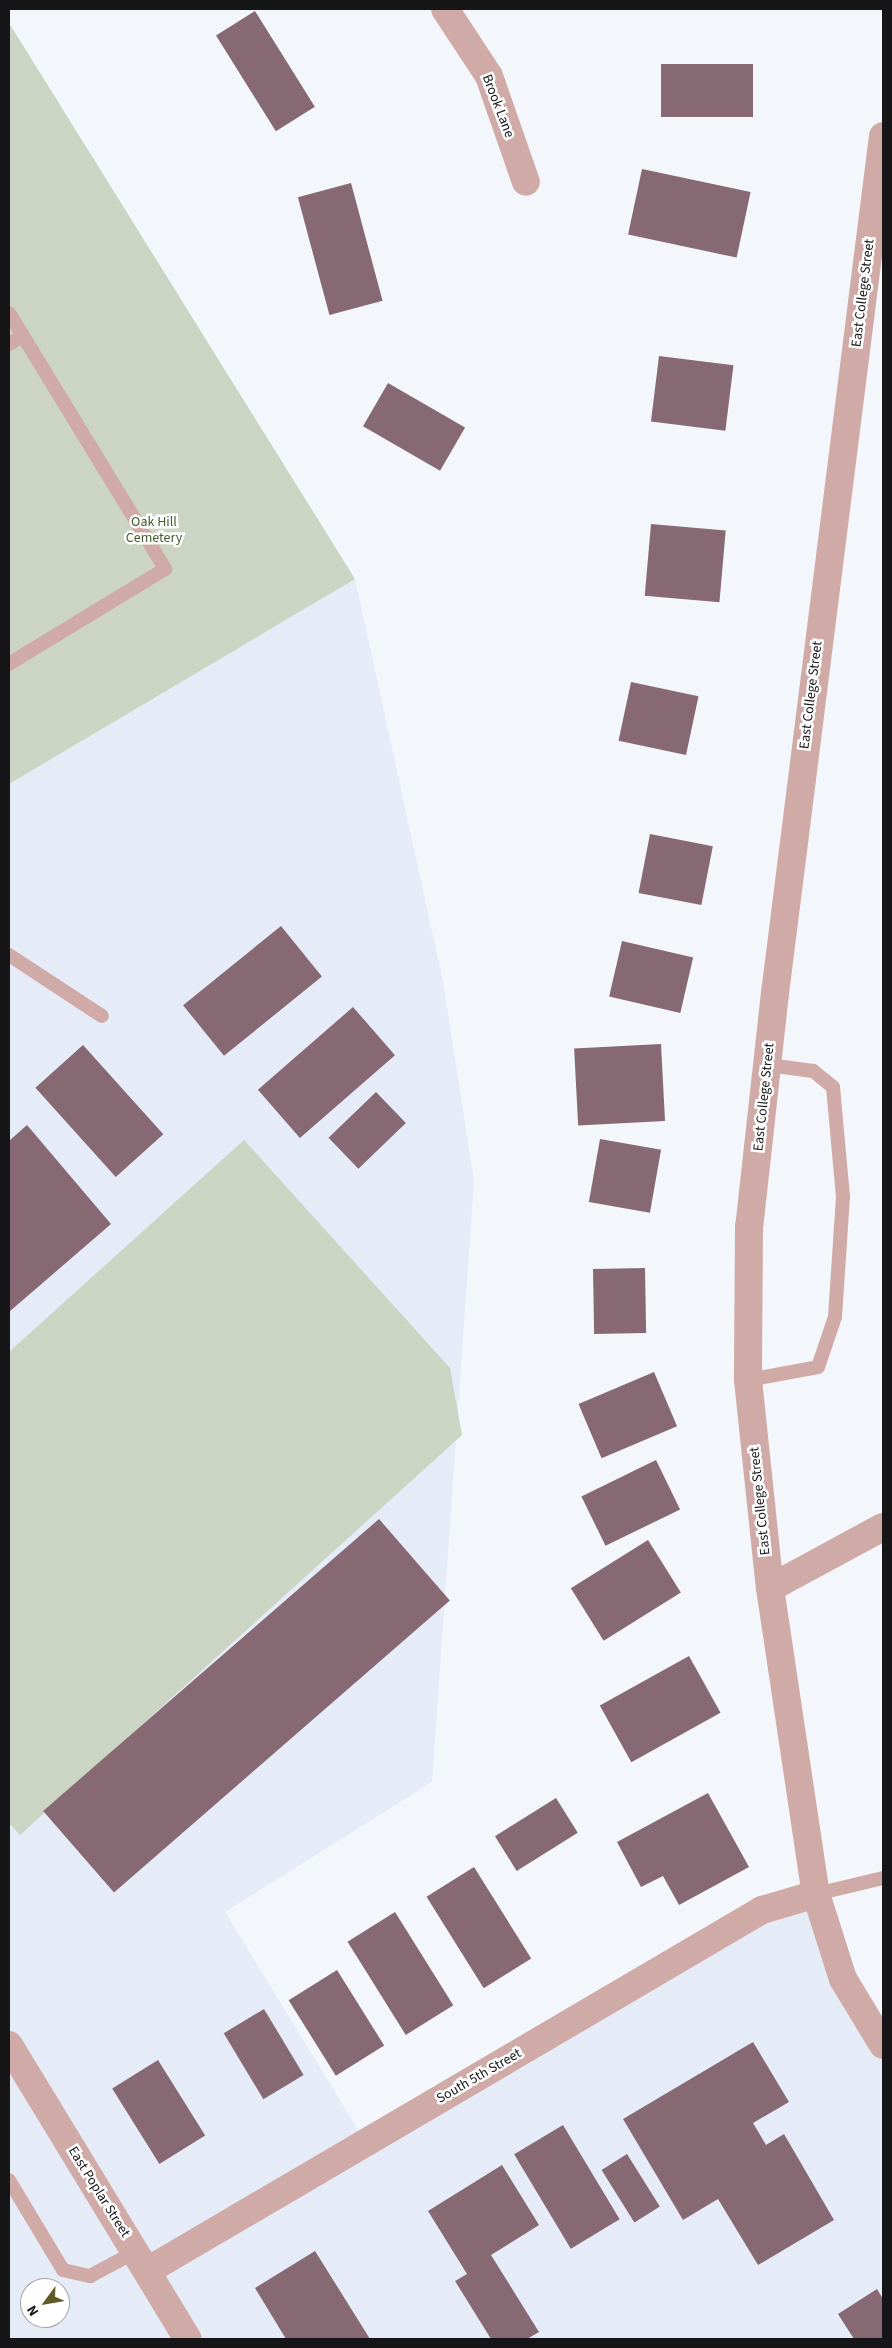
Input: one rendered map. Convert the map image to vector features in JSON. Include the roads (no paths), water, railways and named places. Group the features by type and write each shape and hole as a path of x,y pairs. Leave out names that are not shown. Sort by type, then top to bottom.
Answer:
{"street":[{"name":"Brook Lane","path":"445,9 489,76 526,182"},
{"name":"East College Street","path":"883,136 749,1227 748,1380 770,1588 816,1894 843,1979 883,2045"},
{"path":"770,1588 883,1527"},
{"name":"South 5th Street","path":"141,2262 762,1910 816,1894"},
{"name":"East Poplar Street","path":"9,2046 188,2339"}],"lane":[{"path":"9,313 165,569 9,664"},
{"path":"9,344 23,336"},
{"path":"9,955 102,1016"},
{"path":"748,1380 818,1367 835,1317 838,1277 842,1197 833,1087 813,1071 768,1065"},
{"path":"816,1894 883,1878"},
{"path":"9,2180 64,2270 90,2276 141,2262"}],"park label":[{"name":"Oak Hill Cemetery","path":"154,530"}]}
